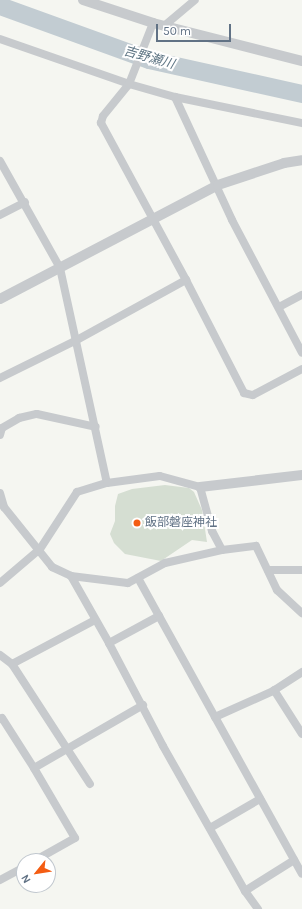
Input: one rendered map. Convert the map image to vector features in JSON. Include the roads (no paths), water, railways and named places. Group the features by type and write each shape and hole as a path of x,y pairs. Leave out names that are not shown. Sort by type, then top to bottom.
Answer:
{"street":[{"path":"83,0 164,26 302,61"},
{"path":"164,26 195,0"},
{"path":"154,23 129,84 103,116 101,123 151,218 186,280 244,393 253,395 302,369"},
{"path":"0,38 129,84 175,97 302,123"},
{"path":"175,97 218,185 232,220 279,306 302,353"},
{"path":"0,298 60,268 151,218 218,185 284,163 302,160"},
{"path":"0,161 25,202 60,268 75,341 108,483"},
{"path":"0,215 25,202"},
{"path":"0,378 75,341 186,280"},
{"path":"279,306 302,295"},
{"path":"0,435 2,428 19,418 37,414 96,427"},
{"path":"0,582 40,549 77,492 108,483 160,476 200,487 302,475"},
{"path":"200,487 212,531 222,550"},
{"path":"0,493 4,507 40,549 52,567 71,576 128,583 165,563 222,550 256,546 277,590 302,613"},
{"path":"268,570 302,570"},
{"path":"71,576 245,891 258,909"},
{"path":"138,578 302,874"},
{"path":"109,643 159,616"},
{"path":"12,664 95,620"},
{"path":"0,655 12,664 90,784"},
{"path":"215,717 274,690 302,672"},
{"path":"274,690 302,734"},
{"path":"34,768 143,705"},
{"path":"0,719 2,718 34,768 75,838 48,853"},
{"path":"210,828 260,799"},
{"path":"245,891 294,860"},
{"path":"0,880 16,871"}],"waterway":[{"name":"吉野瀬川","path":"0,6 149,60 302,94"}],"place":[{"name":"飯部磐座神社","path":"137,523"}]}
